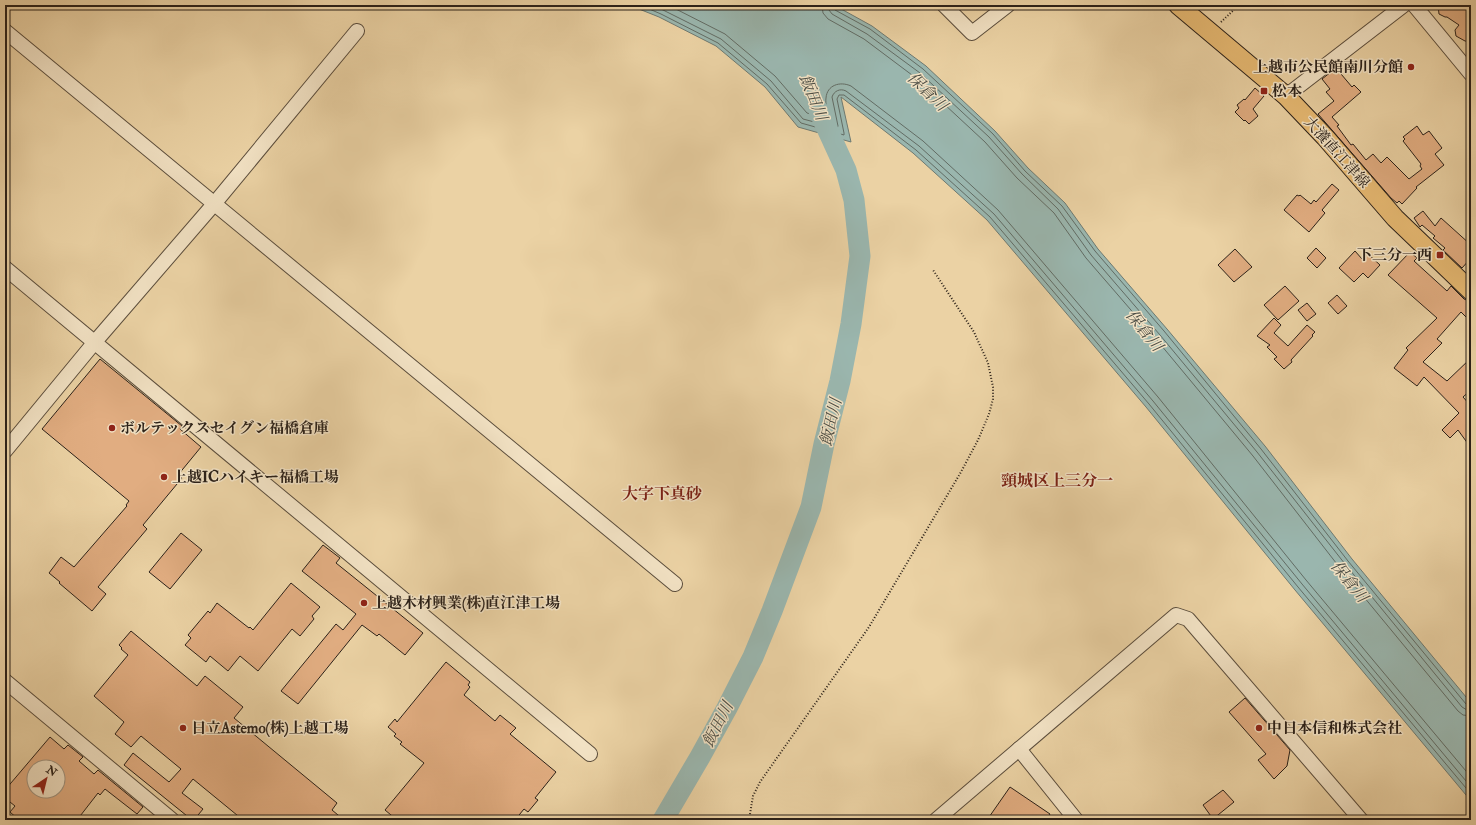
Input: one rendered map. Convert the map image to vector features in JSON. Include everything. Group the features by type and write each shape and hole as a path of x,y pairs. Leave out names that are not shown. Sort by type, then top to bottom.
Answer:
{"main road":[{"name":"大瀁直江津線","path":"1178,5 1286,96 1325,137 1395,218 1471,291"}],"street":[{"path":"944,5 972,33 1008,5"},
{"path":"1286,96 1404,5"},
{"path":"1414,5 1471,74"},
{"path":"5,30 675,584"},
{"path":"5,451 94,343 214,204 358,31"},
{"path":"5,268 590,754"},
{"path":"936,820 1176,615 1188,619 1361,820"},
{"path":"5,682 172,820"},
{"path":"1019,749 1076,820"}],"path":[{"path":"1211,33 1239,5"},
{"path":"749,820 753,796 760,782 869,627 961,472 978,440 988,414 993,399 993,387 988,363 974,332 933,270"}],"water":[{"name":"保倉川","path":"629,5 834,5 872,26 926,66 995,131 1028,168 1065,203 1098,249 1265,446 1352,559 1471,703 1471,801 1295,590 1146,407 987,220 913,153 841,97 851,142 798,127 765,87 716,46 659,17"}],"building":[{"path":"1438,5 1471,5 1471,42 1465,41 1456,36 1455,30 1459,25 1447,17 1439,14"},
{"path":"1336,68 1352,87 1354,85 1361,92 1332,117 1339,125 1337,126 1351,145 1353,144 1366,160 1373,154 1381,163 1387,157 1409,179 1422,169 1420,166 1421,164 1403,141 1405,139 1403,137 1417,126 1423,135 1429,131 1442,148 1435,154 1444,165 1416,187 1417,188 1402,204 1399,201 1397,203 1391,198 1318,114 1334,101 1326,92 1330,89 1322,79"},
{"path":"1255,88 1264,96 1253,109 1258,116 1249,124 1235,112 1239,108 1237,105 1244,99 1245,100"},
{"path":"1332,184 1339,190 1322,210 1325,213 1309,232 1284,210 1297,195 1300,195 1311,204 1314,200 1316,202"},
{"path":"1423,211 1435,226 1441,218 1471,245 1471,258 1462,268 1443,250 1445,248 1433,238 1435,236 1422,225 1420,227 1414,218"},
{"path":"1316,248 1326,258 1317,268 1307,258"},
{"path":"1235,249 1252,267 1234,282 1218,265"},
{"path":"1355,251 1362,259 1368,254 1380,265 1368,278 1363,273 1354,282 1339,268"},
{"path":"1410,252 1417,258 1414,261 1447,291 1451,286 1464,299 1471,302 1471,322 1461,312 1437,339 1442,343 1423,362 1447,381 1471,358 1471,390 1463,397 1471,406 1471,448 1458,430 1450,438 1442,430 1459,413 1424,377 1417,386 1394,368 1408,350 1406,348 1437,318 1388,275"},
{"path":"1285,286 1299,301 1278,320 1264,305"},
{"path":"1337,295 1347,306 1338,314 1328,303"},
{"path":"1307,303 1316,314 1307,321 1298,310"},
{"path":"1274,318 1281,325 1274,333 1288,346 1307,325 1315,332 1291,360 1292,362 1284,369 1274,359 1277,357 1267,347 1270,345 1257,336"},
{"path":"100,359 182,426 180,429 201,447 178,475 182,478 143,525 147,529 98,587 106,594 92,611 49,573 61,557 74,567 127,506 126,505 129,501 42,429"},
{"path":"181,533 202,550 170,589 149,572"},
{"path":"323,545 340,558 336,563 423,633 405,655 379,634 377,636 362,625 298,704 281,691 336,624 343,630 356,614 302,571"},
{"path":"291,583 320,607 312,616 314,619 300,636 292,629 258,671 240,656 228,671 210,656 206,662 185,645 191,638 188,635 208,611 210,613 217,603 253,630"},
{"name":"日立Astemo(株)上越工場","path":"131,631 197,686 205,676 243,707 234,718 337,803 332,810 344,820 243,820 193,779 182,793 203,809 194,820 192,820 124,765 133,753 169,782 181,769 141,736 131,747 115,734 124,722 94,696 128,655 119,645"},
{"path":"446,662 470,682 468,685 470,687 464,695 495,721 500,715 516,728 510,734 556,772 535,798 538,800 528,812 524,809 515,820 397,820 385,810 424,763 400,744 402,742 394,736 396,734 388,727 395,719 397,722"},
{"name":"中日本信和株式会社","path":"1245,698 1290,750 1287,766 1274,779 1258,760 1266,754 1229,712"},
{"path":"50,737 64,749 68,745 83,757 79,761 94,774 98,770 143,807 137,814 105,789 100,795 98,793 77,820 19,820 10,812 15,806 5,798 5,790 26,765 26,799 66,799 66,759 31,759"},
{"path":"1010,787 1050,814 1046,820 987,820"},
{"path":"1223,790 1234,802 1213,819 1203,805"}],"waterway":[{"name":"飯田川","path":"663,820 727,708 753,657 772,611 811,507 824,444 840,381 851,324 860,256 854,200 846,170 819,111"}],"place":[{"name":"上越市公民館南川分館","path":"1411,67"},
{"name":"松本","path":"1264,91"},
{"name":"下三分一西","path":"1440,255"},
{"name":"ボルテックスセイグン福橋倉庫","path":"112,428"},
{"name":"上越ICハイキー福橋工場","path":"164,477"},
{"name":"上越木材興業(株)直江津工場","path":"364,603"},
{"name":"日立Astemo(株)上越工場","path":"183,728"},
{"name":"中日本信和株式会社","path":"1259,728"}],"district":[{"name":"頸城区上三分一","path":"1057,480"},
{"name":"大字下真砂","path":"662,493"}]}
